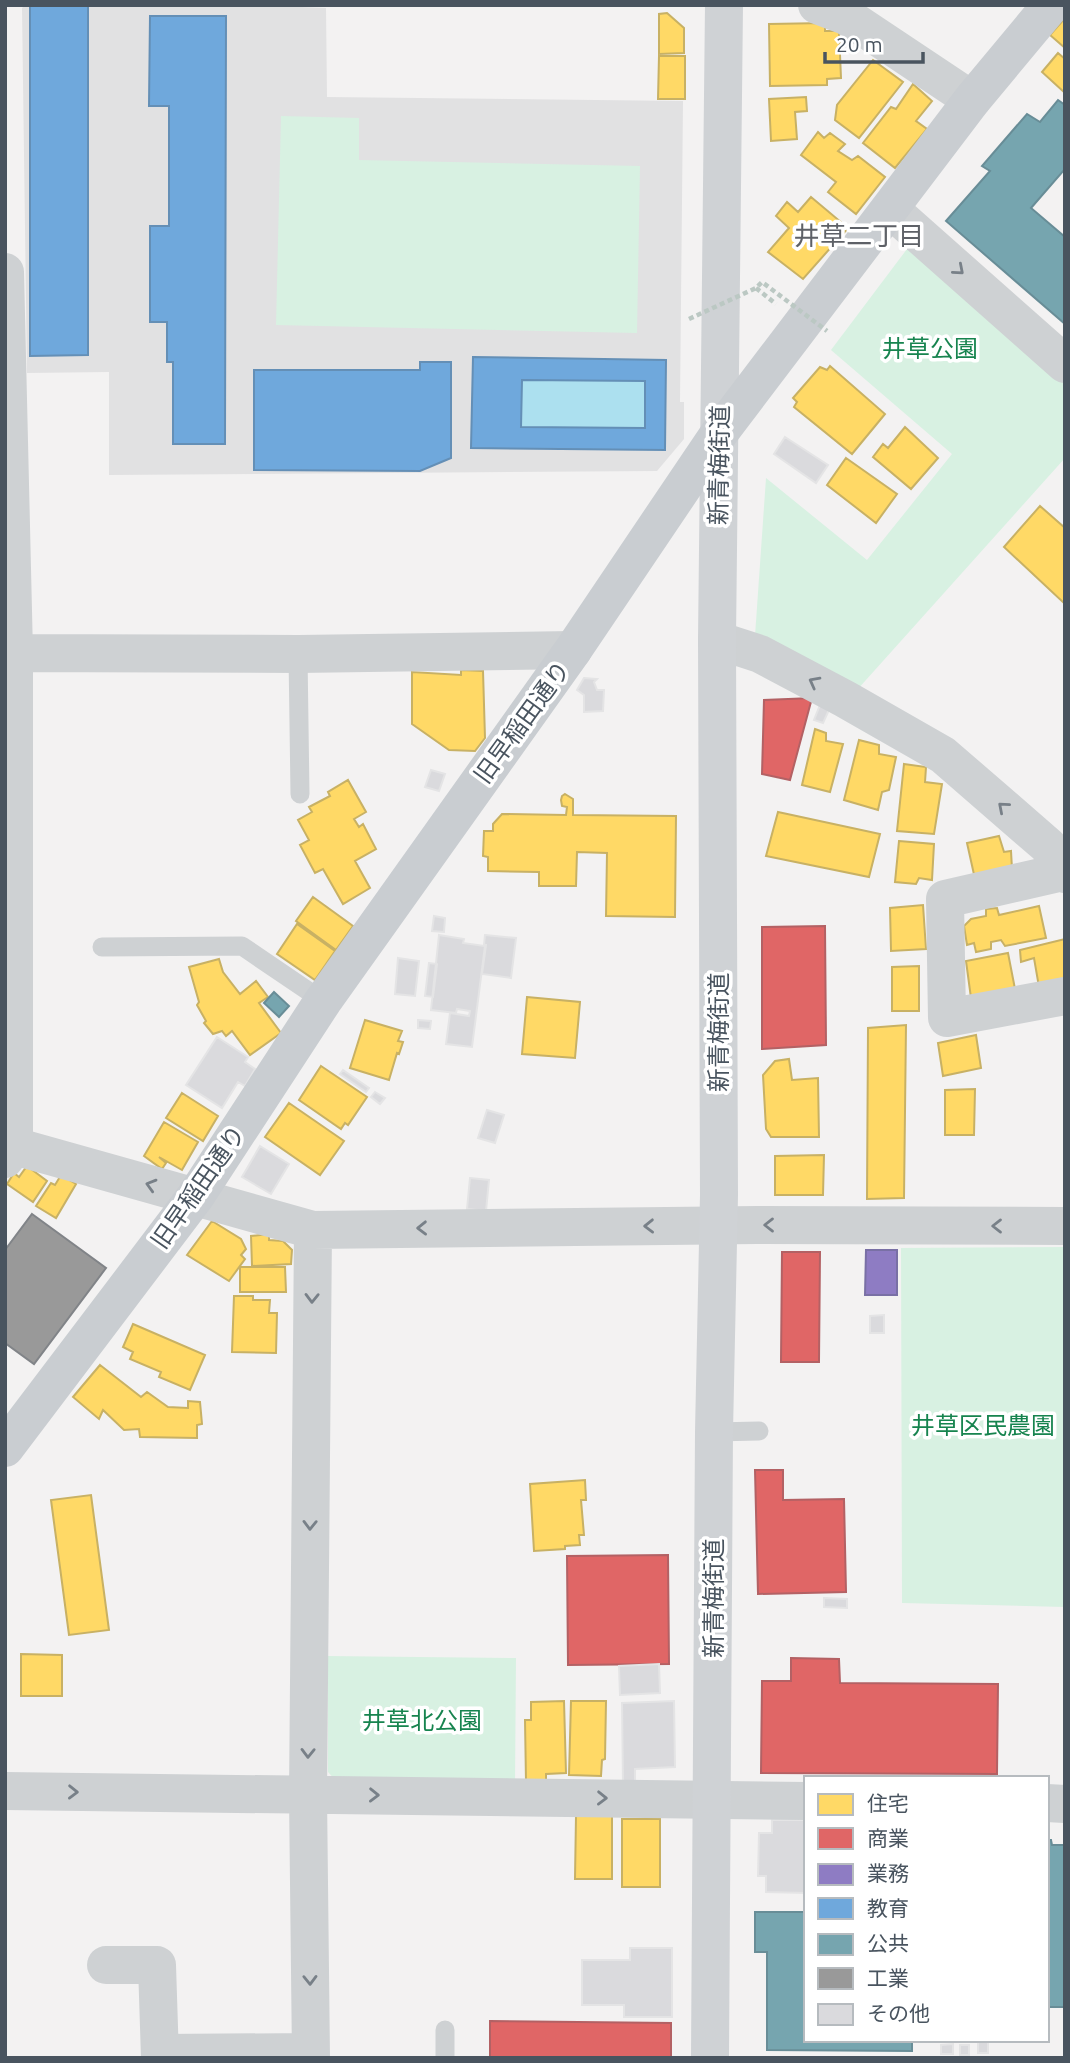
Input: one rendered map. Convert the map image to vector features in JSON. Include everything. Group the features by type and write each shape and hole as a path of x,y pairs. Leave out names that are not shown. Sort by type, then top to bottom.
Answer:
{"main road":[{"name":"新青梅街道","path":"710,2058 724,5"},
{"name":"旧早稲田通り","path":"5,1448 195,1197 323,1000 573,650 720,432 972,100 1051,5"}],"street":[{"path":"817,5 846,16 972,100"},
{"path":"890,209 1065,364"},
{"path":"5,272 10,653 10,1153 195,1197 313,1230 1065,1226"},
{"path":"718,640 760,654 943,755 1060,856 945,900 947,1018 1065,996"},
{"path":"10,653 298,654 573,650"},
{"path":"106,1965 157,1965 160,2055 311,2055 308,1795 313,1230"},
{"path":"5,1791 804,1801"}],"lane":[{"path":"298,654 300,794"},
{"path":"102,947 242,946 323,1000"},
{"path":"714,1432 760,1431"},
{"path":"445,2030 445,2058"}],"path":[{"path":"689,320 762,282 827,331"},
{"path":"755,288 785,310"}],"shaded area":[{"path":"25,5 254,5 326,8 327,97 683,101 680,402 684,402 684,439 657,471 109,475 109,372 27,373 22,8"}],"green space":[{"path":"281,116 359,118 359,160 640,166 637,333 276,325"},
{"name":"井草公園","path":"910,245 1065,379 1065,458 857,690 755,636 766,478 867,560 952,454 831,350"},
{"name":"井草区民農園","path":"1065,1247 1065,1607 902,1603 901,1248"},
{"name":"井草北公園","path":"328,1656 516,1658 515,1785 338,1783 328,1772"}],"water":[{"path":"522,380 645,381 645,428 521,427"}],"building: 住宅":[{"path":"667,13 684,28 684,53 659,54 659,14"},
{"path":"1065,18 1065,48 1050,35"},
{"path":"825,23 825,31 839,31 841,78 827,79 827,85 770,86 769,24"},
{"path":"1058,53 1065,59 1065,93 1042,72"},
{"path":"659,56 685,56 685,99 658,99"},
{"path":"873,60 903,82 859,138 835,120 837,105"},
{"path":"913,84 932,101 916,121 927,129 895,168 863,143 891,107 896,109"},
{"path":"806,97 807,111 795,112 797,139 771,141 769,99"},
{"path":"818,132 824,138 830,133 845,144 838,151 852,160 858,156 885,177 856,214 828,192 836,182 801,155"},
{"path":"811,197 848,228 803,279 768,252 789,228 776,216 787,202 798,212"},
{"path":"830,366 885,414 852,454 794,407 797,402 793,398 820,367 827,370"},
{"path":"905,427 938,458 911,489 873,457 883,444 888,448"},
{"path":"846,458 897,494 876,523 827,485"},
{"path":"1040,506 1065,528 1065,604 1004,547"},
{"path":"461,670 483,671 485,738 475,751 449,750 412,724 412,672 461,675"},
{"path":"815,729 826,733 826,741 843,744 830,792 802,785"},
{"path":"859,740 879,745 879,754 896,757 889,790 882,792 878,810 844,800"},
{"path":"904,764 926,767 925,782 942,784 934,834 897,831"},
{"path":"348,780 366,812 354,819 359,827 363,824 376,849 355,861 370,888 343,904 323,869 315,873 300,845 309,840 298,820 312,812 309,807 330,796 328,792"},
{"path":"565,794 573,799 573,815 676,816 675,917 606,916 607,853 577,852 576,886 539,886 539,872 488,871 488,857 483,856 484,831 493,831 493,824 502,814 566,815 567,807 562,806 561,800"},
{"path":"778,812 880,834 869,877 766,856"},
{"path":"999,836 1004,852 1011,851 1012,869 975,879 967,843"},
{"path":"899,841 934,844 932,880 919,878 916,884 895,882"},
{"path":"313,897 353,926 336,950 296,921"},
{"path":"923,905 926,949 891,951 890,908"},
{"path":"1039,906 1046,938 1005,946 1001,940 991,942 991,949 976,952 974,943 967,945 964,926 971,919 986,916 986,909 997,908 999,915"},
{"path":"297,924 335,951 315,980 277,954"},
{"path":"1065,939 1065,980 1039,987 1034,958 1021,962 1020,950"},
{"path":"1008,953 1015,989 971,998 966,961"},
{"path":"219,959 223,972 240,994 256,981 268,997 259,1003 281,1033 250,1055 232,1031 226,1036 222,1031 213,1034 204,1023 206,1021 197,1005 199,1002 189,967"},
{"path":"919,966 919,1011 892,1011 892,967"},
{"path":"527,997 580,1002 575,1058 522,1054"},
{"path":"365,1020 402,1031 398,1041 403,1042 389,1080 350,1068"},
{"path":"906,1025 904,1198 867,1199 868,1028"},
{"path":"976,1035 981,1068 943,1076 938,1043"},
{"path":"789,1059 792,1080 818,1078 819,1137 771,1137 766,1129 763,1075 775,1061"},
{"path":"321,1066 367,1097 348,1125 345,1123 341,1129 299,1100"},
{"path":"975,1089 974,1135 945,1135 945,1090"},
{"path":"182,1093 218,1116 203,1141 166,1118"},
{"path":"289,1103 344,1141 320,1175 265,1137"},
{"path":"164,1122 198,1142 182,1170 159,1157 166,1163 162,1169 144,1156"},
{"path":"824,1155 823,1195 775,1195 775,1156"},
{"path":"27,1166 47,1181 33,1202 7,1184 14,1173 19,1177"},
{"path":"61,1175 76,1184 56,1218 36,1206 51,1183 55,1185"},
{"path":"212,1221 241,1239 246,1249 241,1255 245,1259 229,1281 187,1255"},
{"path":"269,1234 269,1240 283,1241 292,1250 291,1264 252,1266 251,1236"},
{"path":"240,1267 285,1267 286,1292 240,1292"},
{"path":"234,1296 270,1300 269,1313 277,1313 276,1353 232,1352"},
{"path":"133,1324 205,1355 190,1390 159,1377 161,1372 130,1359 133,1352 123,1347"},
{"path":"100,1365 141,1397 147,1392 168,1407 188,1408 188,1401 200,1402 202,1424 197,1425 197,1438 140,1437 139,1429 124,1430 103,1410 99,1419 73,1397"},
{"path":"585,1480 586,1500 581,1500 584,1535 579,1535 580,1545 534,1551 530,1484"},
{"path":"91,1495 109,1630 69,1635 51,1500"},
{"path":"21,1654 62,1655 62,1696 21,1696"},
{"path":"564,1701 566,1773 546,1774 546,1782 526,1782 525,1720 531,1720 531,1702"},
{"path":"571,1701 606,1701 605,1759 602,1760 601,1776 569,1775"},
{"path":"576,1816 612,1816 612,1879 575,1879"},
{"path":"622,1819 660,1819 660,1887 622,1887"}],"building: 商業":[{"path":"812,698 790,780 762,774 764,700"},
{"path":"825,926 826,1045 762,1049 762,927"},
{"path":"782,1252 820,1252 819,1362 781,1362"},
{"path":"755,1470 783,1470 783,1500 844,1499 846,1592 758,1594"},
{"path":"668,1555 669,1664 568,1665 567,1556"},
{"path":"791,1658 839,1659 840,1683 998,1684 997,1774 761,1773 762,1681 791,1681"},
{"path":"490,2021 671,2023 671,2058 490,2058"}],"building: 業務":[{"path":"866,1250 897,1250 897,1295 865,1295"}],"building: 教育":[{"path":"30,5 88,5 88,355 30,356"},
{"path":"150,16 226,16 225,444 173,444 173,362 167,362 167,322 150,322 150,226 169,226 169,106 149,106"},
{"path":"473,357 666,360 665,450 471,448","holes":["522,380 645,381 645,428 521,427"]},
{"path":"420,362 451,362 451,458 420,471 254,470 254,370 420,370"}],"building: 公共":[{"path":"1058,100 1065,105 1065,169 1031,208 1065,237 1065,324 946,221 990,171 982,166 1027,114 1040,122"},
{"path":"274,992 289,1006 279,1017 264,1003"},
{"path":"1049,1840 1052,1845 1065,1845 1065,2007 1049,2007"},
{"path":"755,1912 804,1912 804,2042 912,2042 912,2051 767,2050 767,1952 755,1952"}],"building: 工業":[{"path":"32,1214 106,1268 34,1364 5,1343 5,1250"}],"building: その他":[{"path":"785,437 828,465 816,483 774,454"},
{"path":"584,678 597,679 594,682 597,690 604,690 603,711 584,712 584,695 577,690"},
{"path":"820,705 829,710 823,723 814,720"},
{"path":"431,770 445,774 439,791 425,787"},
{"path":"434,916 445,918 444,932 432,931"},
{"path":"439,935 464,939 463,943 485,946 472,1047 446,1044 450,1013 469,1016 470,1011 457,1009 456,1013 431,1010"},
{"path":"485,935 516,938 511,978 482,974"},
{"path":"398,958 419,961 415,996 395,994"},
{"path":"429,963 437,964 433,997 425,996"},
{"path":"418,1020 431,1021 430,1029 418,1028"},
{"path":"217,1037 248,1057 245,1062 255,1069 245,1086 238,1082 222,1108 186,1085"},
{"path":"343,1070 369,1088 366,1092 340,1074"},
{"path":"375,1092 385,1098 380,1104 371,1097"},
{"path":"487,1110 504,1115 495,1143 478,1138"},
{"path":"260,1146 289,1164 271,1194 242,1177"},
{"path":"470,1178 489,1180 486,1211 467,1209"},
{"path":"884,1315 884,1333 870,1333 870,1316"},
{"path":"824,1598 847,1599 847,1608 824,1607"},
{"path":"659,1664 660,1693 620,1695 619,1666"},
{"path":"674,1701 675,1767 635,1769 635,1784 623,1785 622,1703"},
{"path":"772,1820 804,1820 804,1893 766,1892 766,1876 758,1876 759,1833 772,1833"},
{"path":"630,1948 672,1948 672,2017 624,2017 624,2005 582,2005 582,1960 630,1960"},
{"path":"978,2042 988,2042 988,2053 978,2053"},
{"path":"953,2044 953,2054 941,2054 941,2045"},
{"path":"960,2045 969,2045 969,2055 960,2055"}],"district":[{"name":"井草二丁目","path":"859,235"}]}
